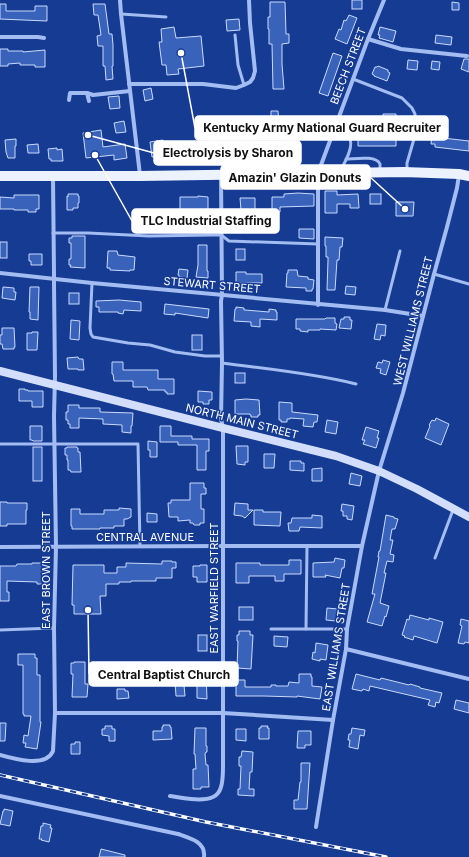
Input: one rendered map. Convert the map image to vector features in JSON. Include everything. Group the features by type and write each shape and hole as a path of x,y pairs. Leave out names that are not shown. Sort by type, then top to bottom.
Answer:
{"main road":[{"path":"0,176 140,176 406,172 459,174 469,176"}],"street":[{"path":"120,0 140,176"},
{"path":"129,84 203,84 236,88 250,82 255,71 249,0"},
{"name":"BEECH STREET","path":"318,305 318,174 384,0"},
{"path":"0,37 44,38"},
{"path":"368,39 401,49 467,56"},
{"path":"69,100 70,93 87,93 93,95 130,91"},
{"path":"87,93 89,101"},
{"name":"EAST WARFIELD STREET","path":"170,796 204,799 212,797 220,790 222,786 224,744 223,428 220,419 222,363 221,174"},
{"name":"WEST WILLIAMS STREET","path":"379,471 403,393 457,188 459,174"},
{"name":"EAST BROWN STREET","path":"0,755 31,761 45,759 52,754 53,751 55,713 54,628 56,547 53,176"},
{"name":"STEWART STREET","path":"0,273 318,305 385,310 423,316"},
{"name":"NORTH MAIN STREET","path":"0,371 336,456 379,471 417,489 469,517"},
{"name":"EAST WILLIAMS STREET","path":"316,827 346,648 347,629 362,546 379,471"},
{"name":"CENTRAL AVENUE","path":"0,547 362,546"},
{"path":"346,648 469,678"},
{"path":"55,713 223,713 333,720"},
{"path":"0,796 178,834 198,842 204,850 205,855"}],"lane":[{"path":"121,14 166,17"},
{"path":"235,36 238,65 244,85"},
{"path":"353,79 402,98 412,108 415,114 414,139 406,172"},
{"path":"338,173 351,148 350,138 339,116"},
{"path":"346,159 370,158 376,160 380,165 380,173"},
{"path":"53,233 149,236 221,235 229,241 318,244"},
{"path":"385,310 400,251"},
{"path":"434,274 469,284"},
{"path":"92,283 90,328 93,337 150,345 175,352 206,356 221,356"},
{"path":"222,363 295,372 356,384"},
{"path":"0,444 138,444 140,546"},
{"path":"435,558 454,509"},
{"path":"306,630 307,546"},
{"path":"0,630 54,628"},
{"path":"271,629 347,629"}],"building":[{"path":"352,0 362,0 362,9 352,9"},
{"path":"270,2 285,2 286,34 289,34 289,43 282,44 284,89 273,89 272,44 269,44 268,29"},
{"path":"452,2 459,3 459,10 452,10"},
{"path":"0,4 6,4 6,11 35,11 35,6 47,6 47,21 0,19"},
{"path":"93,4 105,4 109,34 112,34 113,79 106,80 105,66 103,66 103,46 98,46 97,36 101,35 98,15 94,15"},
{"path":"349,15 357,18 347,44 335,39 339,29 341,30 344,20 346,21"},
{"path":"239,19 240,30 227,31 226,20"},
{"path":"174,27 176,38 201,36 204,66 178,69 179,74 167,75 166,65 162,65 159,42 162,42 161,29"},
{"path":"380,27 396,31 393,42 379,38 380,35 378,35"},
{"path":"436,35 452,37 451,45 435,43"},
{"path":"0,49 23,52 45,50 45,67 20,65 20,63 0,66"},
{"path":"333,53 342,56 328,96 319,93"},
{"path":"464,59 469,59 469,72 461,69"},
{"path":"408,60 418,61 417,70 407,69"},
{"path":"432,61 440,62 439,70 431,69"},
{"path":"378,66 388,70 390,73 387,81 372,74 375,67"},
{"path":"151,88 153,99 145,101 143,90"},
{"path":"119,96 120,108 110,109 108,97"},
{"path":"271,111 278,111 279,124 271,125"},
{"path":"383,114 396,114 396,146 358,146 358,123 383,123"},
{"path":"124,121 126,132 116,133 114,123"},
{"path":"222,127 222,138 251,137 251,141 254,141 254,147 222,147 222,156 209,156 208,128"},
{"path":"101,130 103,147 125,144 127,158 114,160 114,155 86,158 83,133"},
{"path":"299,130 299,141 283,142 283,131"},
{"path":"432,135 444,136 443,138 469,141 469,151 435,147 435,144 431,144"},
{"path":"16,139 15,158 8,158 5,140"},
{"path":"163,140 165,155 152,157 150,142"},
{"path":"38,144 39,153 28,153 27,145"},
{"path":"57,148 57,150 62,149 63,161 51,161 51,159 49,159 48,149"},
{"path":"325,191 337,191 337,195 358,194 359,208 350,208 350,204 337,204 337,213 325,213"},
{"path":"68,194 78,194 78,208 67,210"},
{"path":"284,194 314,194 314,206 280,207 280,212 272,213 272,197 284,197"},
{"path":"370,194 381,194 381,204 370,204"},
{"path":"14,195 39,195 39,209 36,209 36,212 28,212 28,210 0,209 0,197 14,198"},
{"path":"180,197 208,197 208,215 180,215"},
{"path":"240,198 255,198 255,210 241,210"},
{"path":"396,202 414,202 413,216 396,216"},
{"path":"299,229 314,229 314,239 299,238"},
{"path":"72,236 85,236 85,268 70,267 71,265 69,265 69,259 71,259 71,243 69,243 69,238 72,238"},
{"path":"325,237 343,238 342,247 340,247 339,260 337,260 335,290 327,290 328,257 326,257"},
{"path":"0,242 7,242 7,258 0,258"},
{"path":"198,245 207,245 208,278 196,277 198,265"},
{"path":"236,249 245,249 245,260 236,260"},
{"path":"108,251 117,251 118,255 135,257 134,270 110,270 110,268 107,268"},
{"path":"29,254 42,254 42,265 31,265 31,261 29,261"},
{"path":"179,269 188,270 187,278 179,277"},
{"path":"288,270 297,270 298,276 308,277 308,279 314,280 312,291 306,291 306,288 286,287"},
{"path":"236,272 246,272 246,274 262,274 262,283 236,283"},
{"path":"346,286 356,287 355,295 345,294"},
{"path":"3,287 14,288 14,292 16,292 15,300 2,298"},
{"path":"30,287 39,287 38,320 30,319"},
{"path":"69,293 79,293 79,304 69,304"},
{"path":"119,300 141,302 141,311 124,310 123,314 118,312 99,312 99,307 96,307 96,301"},
{"path":"165,304 209,309 208,318 175,313 175,315 164,314"},
{"path":"236,307 244,308 244,310 269,312 269,309 276,310 277,320 260,319 260,327 251,326 251,322 234,321"},
{"path":"344,317 350,317 350,320 352,320 351,329 339,328 341,319 344,319"},
{"path":"335,318 335,323 337,324 336,330 320,329 308,330 308,332 296,329 296,319"},
{"path":"71,320 80,321 79,340 70,339"},
{"path":"377,324 386,325 385,336 381,335 380,340 374,339"},
{"path":"2,328 14,328 14,349 3,349 2,344 0,344"},
{"path":"38,332 37,350 27,350 27,333"},
{"path":"192,335 202,335 202,350 192,350"},
{"path":"78,357 79,359 83,359 84,370 68,369 67,358"},
{"path":"383,360 390,362 386,375 380,373 381,369 376,368 378,362 382,363"},
{"path":"112,362 123,362 123,370 158,370 158,379 174,379 174,394 167,394 165,390 148,390 147,387 133,387 133,381 114,381 112,374"},
{"path":"235,373 245,373 245,383 235,383"},
{"path":"19,389 25,389 28,391 43,391 43,407 32,407 32,401 19,401"},
{"path":"198,391 212,392 212,400 209,400 209,404 198,402"},
{"path":"235,400 259,400 260,415 258,415 258,417 251,417 250,414 235,414"},
{"path":"279,402 292,403 292,412 318,415 317,422 314,422 313,427 303,426 304,419 290,418 287,419 287,422 281,422 281,420 279,420"},
{"path":"68,405 79,405 79,408 100,408 100,412 133,413 131,433 122,432 122,425 103,424 103,419 79,418 79,428 70,428 68,420 66,420"},
{"path":"436,418 449,424 441,445 425,438 430,426 429,425 432,420 435,421"},
{"path":"327,420 338,422 336,434 325,432"},
{"path":"30,426 42,426 42,441 30,440"},
{"path":"160,426 171,426 171,436 192,436 192,439 209,439 209,451 206,451 206,470 197,470 197,445 178,445 178,442 160,442"},
{"path":"366,427 379,431 377,438 379,438 376,448 363,444 365,440 362,440"},
{"path":"148,441 157,442 157,457 150,457"},
{"path":"236,446 248,446 248,462 245,462 245,465 237,464"},
{"path":"33,447 42,447 42,481 33,481"},
{"path":"65,448 78,448 78,452 80,452 81,472 71,472 68,470 67,455 65,455"},
{"path":"264,454 275,454 274,468 264,468"},
{"path":"290,461 301,461 301,463 304,463 304,471 290,470"},
{"path":"322,468 322,481 312,481 312,469"},
{"path":"351,473 362,476 360,486 349,484"},
{"path":"190,483 204,483 204,488 206,488 206,494 201,494 201,509 204,509 204,523 200,523 200,525 190,523 190,520 178,521 178,517 169,517 168,503 171,503 171,500 190,500"},
{"path":"0,502 27,503 26,524 7,524 7,526 0,526"},
{"path":"235,503 248,504 248,510 253,510 245,518 234,515"},
{"path":"342,504 354,506 352,520 347,519 347,516 343,516 343,511 341,511"},
{"path":"119,508 131,509 131,517 124,519 124,526 114,526 114,528 100,529 72,529 71,509 80,509 80,514 104,514 104,510 119,510"},
{"path":"254,510 263,510 263,512 281,512 280,526 254,525"},
{"path":"147,513 157,514 157,522 147,522"},
{"path":"312,515 322,516 322,528 300,527 299,531 289,531 288,523 291,523 292,518 312,518"},
{"path":"386,515 398,519 395,529 392,529 390,540 393,540 390,554 394,555 393,562 387,561 384,573 386,573 380,603 389,606 382,626 367,622 375,594 372,594"},
{"path":"335,558 345,560 340,578 325,575 326,577 313,577 313,563 334,562"},
{"path":"289,560 301,560 301,574 284,574 284,581 275,581 275,576 249,576 249,583 236,583 236,563 289,565"},
{"path":"162,561 176,562 176,568 172,568 172,578 156,578 156,581 131,581 119,582 119,584 106,584 106,596 100,596 101,614 74,614 74,605 72,605 73,565 104,565 104,573 117,573 117,567 126,567 126,563 162,564"},
{"path":"43,563 43,584 37,584 37,582 7,581 9,601 0,601 0,566 16,566 17,564"},
{"path":"207,565 207,582 197,582 197,577 193,577 193,566"},
{"path":"239,607 253,607 253,620 239,620"},
{"path":"327,608 338,609 336,621 326,620"},
{"path":"410,615 443,622 437,643 414,636 413,640 402,635 407,619 409,620"},
{"path":"461,619 469,621 469,643 458,643 462,626 460,625"},
{"path":"239,631 250,631 250,635 253,635 251,669 237,668 237,635 239,635"},
{"path":"198,635 207,635 207,651 198,651"},
{"path":"274,636 288,637 287,647 274,646"},
{"path":"316,643 328,645 326,660 320,659 320,661 312,659 313,652 315,653"},
{"path":"18,654 35,654 35,658 37,658 37,675 40,675 41,722 37,749 25,747 26,743 23,743 24,735 28,736 31,716 24,716 23,714 23,665 18,665"},
{"path":"85,662 85,684 88,684 87,697 72,697 73,674 71,674 71,663"},
{"path":"197,671 206,671 207,699 197,698"},
{"path":"299,674 311,674 312,686 322,687 320,699 297,696 236,696 236,680 245,680 245,687 271,687 271,685 288,686 289,682 299,683"},
{"path":"356,674 380,680 381,678 410,684 442,693 439,703 436,702 435,707 428,705 430,700 370,686 369,691 363,689 362,691 352,689"},
{"path":"175,682 182,682 182,685 184,685 185,696 176,696"},
{"path":"117,689 125,689 125,691 128,691 129,698 117,699"},
{"path":"456,700 469,703 469,713 454,709"},
{"path":"0,723 6,723 5,741 0,741"},
{"path":"163,725 170,725 172,739 153,740 153,731 162,731"},
{"path":"105,726 112,726 112,729 115,729 115,741 109,741 109,736 102,735 102,729 105,729"},
{"path":"261,726 268,726 269,739 259,739 259,728 261,728"},
{"path":"195,728 206,728 207,752 205,754 206,765 208,765 209,787 201,787 201,789 193,789 193,769 196,769 194,754"},
{"path":"352,728 365,730 364,736 360,735 358,749 349,747 350,740 348,740"},
{"path":"236,729 246,729 246,741 236,740"},
{"path":"298,731 311,731 311,745 305,745 305,748 297,748"},
{"path":"75,742 80,742 80,754 71,754 71,744 75,744"},
{"path":"242,751 253,752 249,789 254,789 254,796 238,795 238,789 240,789 241,766 239,766 239,757 241,757"},
{"path":"301,763 310,763 307,809 294,809 294,800 298,800 301,782"},
{"path":"4,809 13,811 10,826 0,824"},
{"path":"43,823 51,825 50,828 52,828 49,842 39,839 41,826 43,826"},
{"path":"101,849 125,855 125,857 99,857"}],"railway":[{"path":"0,775 206,822 386,857"}],"place":[{"name":"Kentucky Army National Guard Recruiter","path":"181,53"},
{"name":"Electrolysis by Sharon","path":"88,135"},
{"name":"TLC Industrial Staffing","path":"95,155"},
{"name":"Amazin' Glazin Donuts","path":"405,209"},
{"name":"Central Baptist Church","path":"88,610"}]}
